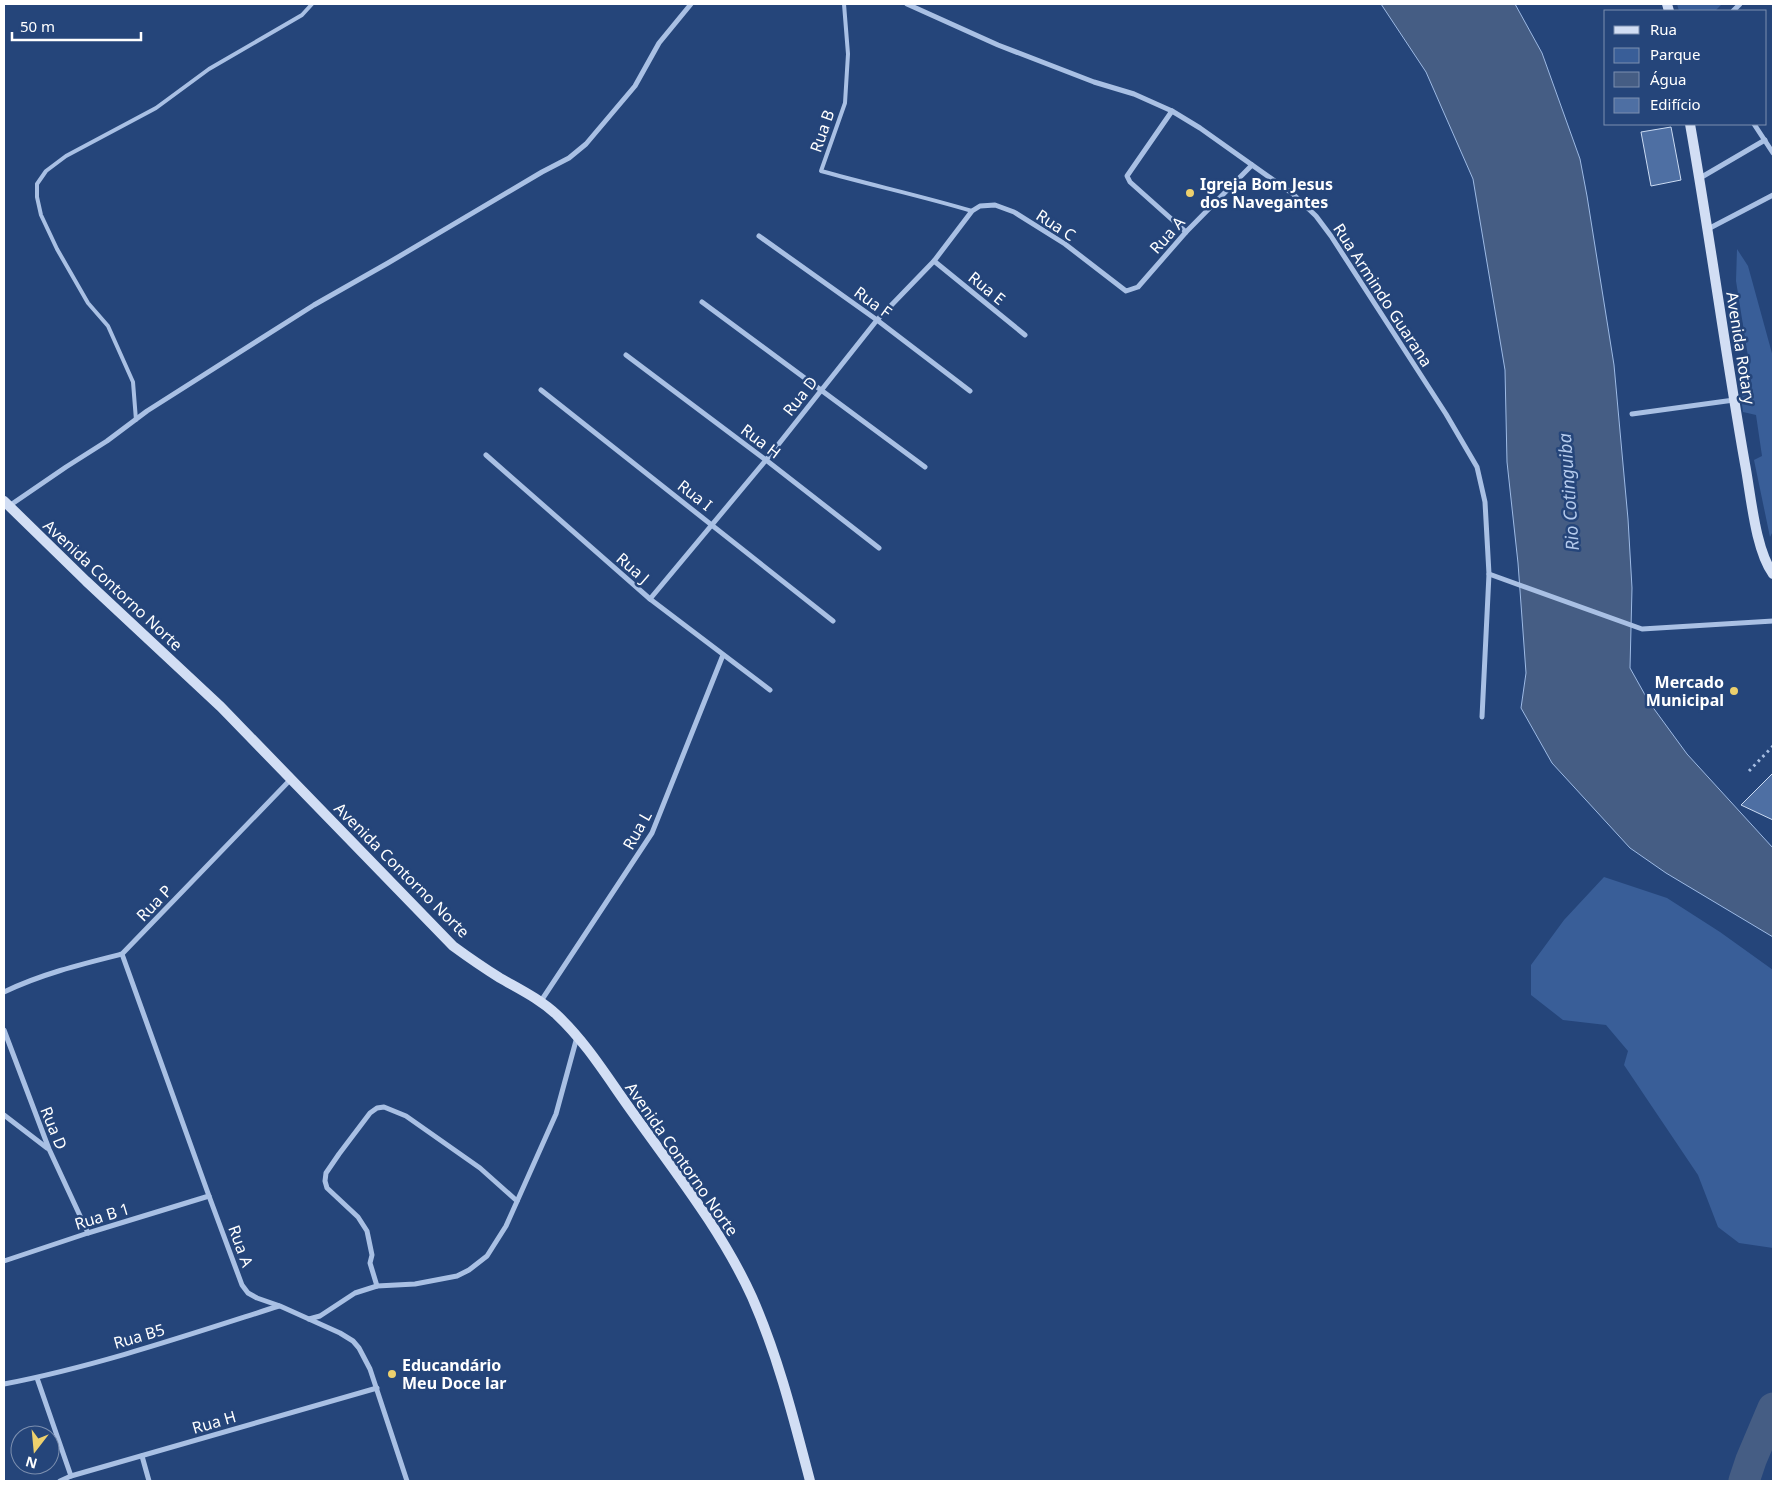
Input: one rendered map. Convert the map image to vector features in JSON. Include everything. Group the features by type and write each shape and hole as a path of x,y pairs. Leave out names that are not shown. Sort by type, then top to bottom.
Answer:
{"street":[{"path":"6,503 107,441 136,420 314,305 569,158 586,144 635,86 659,43 684,6 691,4"},
{"name":"Rua Armindo Guarana","path":"908,4 1007,48 1094,82 1134,94 1172,111 1200,128 1293,194 1316,216 1331,236 1463,441 1477,467 1485,502 1489,574 1482,717"},
{"path":"1172,111 1127,176 1130,182 1186,232"},
{"name":"Avenida Rotary","path":"1690,125 1734,400 1755,517 1761,544 1772,567"},
{"path":"1755,125 1773,153"},
{"path":"1700,178 1765,140"},
{"name":"Rua A","path":"1120,287 1126,291 1138,286 1186,232 1252,166"},
{"path":"1708,229 1773,195"},
{"name":"Rua C","path":"972,211 980,206 995,205 1014,212 1065,244 1120,287"},
{"name":"Rua D","path":"650,600 766,460 876,320 934,261 972,211"},
{"name":"Rua F","path":"759,236 876,320 970,391"},
{"name":"Rua E","path":"934,261 1026,335"},
{"path":"702,302 925,467"},
{"name":"Rua H","path":"626,355 879,548"},
{"name":"Rua I","path":"541,390 713,524 833,621"},
{"path":"1632,414 1734,400"},
{"name":"Rua J","path":"486,455 650,600 770,690"},
{"name":"Avenida Contorno Norte","path":"6,503 86,581 221,707 453,946 498,977 541,1001 577,1036 722,1240 752,1298 772,1352 796,1427 810,1481"},
{"path":"1489,574 1634,627 1650,629 1773,621"},
{"name":"Rua L","path":"541,1001 652,833 723,655"},
{"name":"Rua P","path":"122,954 291,779"},
{"path":"4,992 21,984 66,969 122,954"},
{"name":"Rua A","path":"122,954 208,1196 242,1285 248,1293 257,1298 280,1306 340,1333 353,1341 367,1362 407,1481"},
{"name":"Rua D","path":"4,1030 48,1149 88,1233"},
{"path":"308,1319 320,1316 355,1293 377,1286 415,1284 457,1276 469,1270 487,1256 506,1226 556,1114 577,1036"},
{"path":"377,1286 370,1263 372,1255 367,1231 358,1217 327,1188 325,1182 326,1173 339,1154 370,1113 377,1108 384,1107 406,1116 480,1168 517,1201"},
{"path":"4,1115 48,1149"},
{"name":"Rua B 1","path":"4,1260 208,1196"},
{"name":"Rua B5","path":"4,1384 36,1378 152,1346 280,1306"},
{"path":"36,1378 71,1476"},
{"name":"Rua H","path":"60,1481 71,1476 377,1388"},
{"path":"142,1456 149,1481"}],"lane":[{"path":"136,420 133,382 108,326 88,303 57,249 41,215 37,197 37,184 46,171 66,156 156,108 209,69 302,15 312,4"},
{"name":"Rua B","path":"844,4 848,54 845,103 821,171 930,198 972,211"}],"path":[{"path":"1749,771 1773,746"}],"green space":[{"path":"1677,4 1722,4 1716,10 1679,10"},
{"path":"1737,249 1748,266 1773,357 1773,531 1770,537 1754,460 1762,456 1756,415 1743,412 1739,382 1750,369 1736,281"},
{"path":"1604,877 1667,898 1720,932 1773,970 1773,1248 1739,1243 1718,1227 1698,1175 1624,1065 1628,1051 1606,1025 1563,1020 1531,995 1531,965 1564,920"}],"water":[{"path":"1381,4 1515,4 1542,53 1580,159 1614,365 1628,519 1632,588 1630,668 1649,702 1687,754 1773,848 1773,937 1666,873 1630,848 1552,763 1521,708 1526,673 1518,563 1507,462 1505,370 1473,179 1426,72"}],"building":[{"path":"1671,127 1681,180 1651,186 1641,132"},
{"path":"1773,773 1773,820 1741,805"}],"waterway":[{"name":"Rio Cotinguiba","path":"1744,1481 1773,1408"}],"place":[{"name":"Igreja Bom Jesus dos Navegantes","path":"1190,193"},
{"name":"Mercado Municipal","path":"1734,691"},
{"name":"Educandário Meu Doce lar","path":"392,1374"}]}
